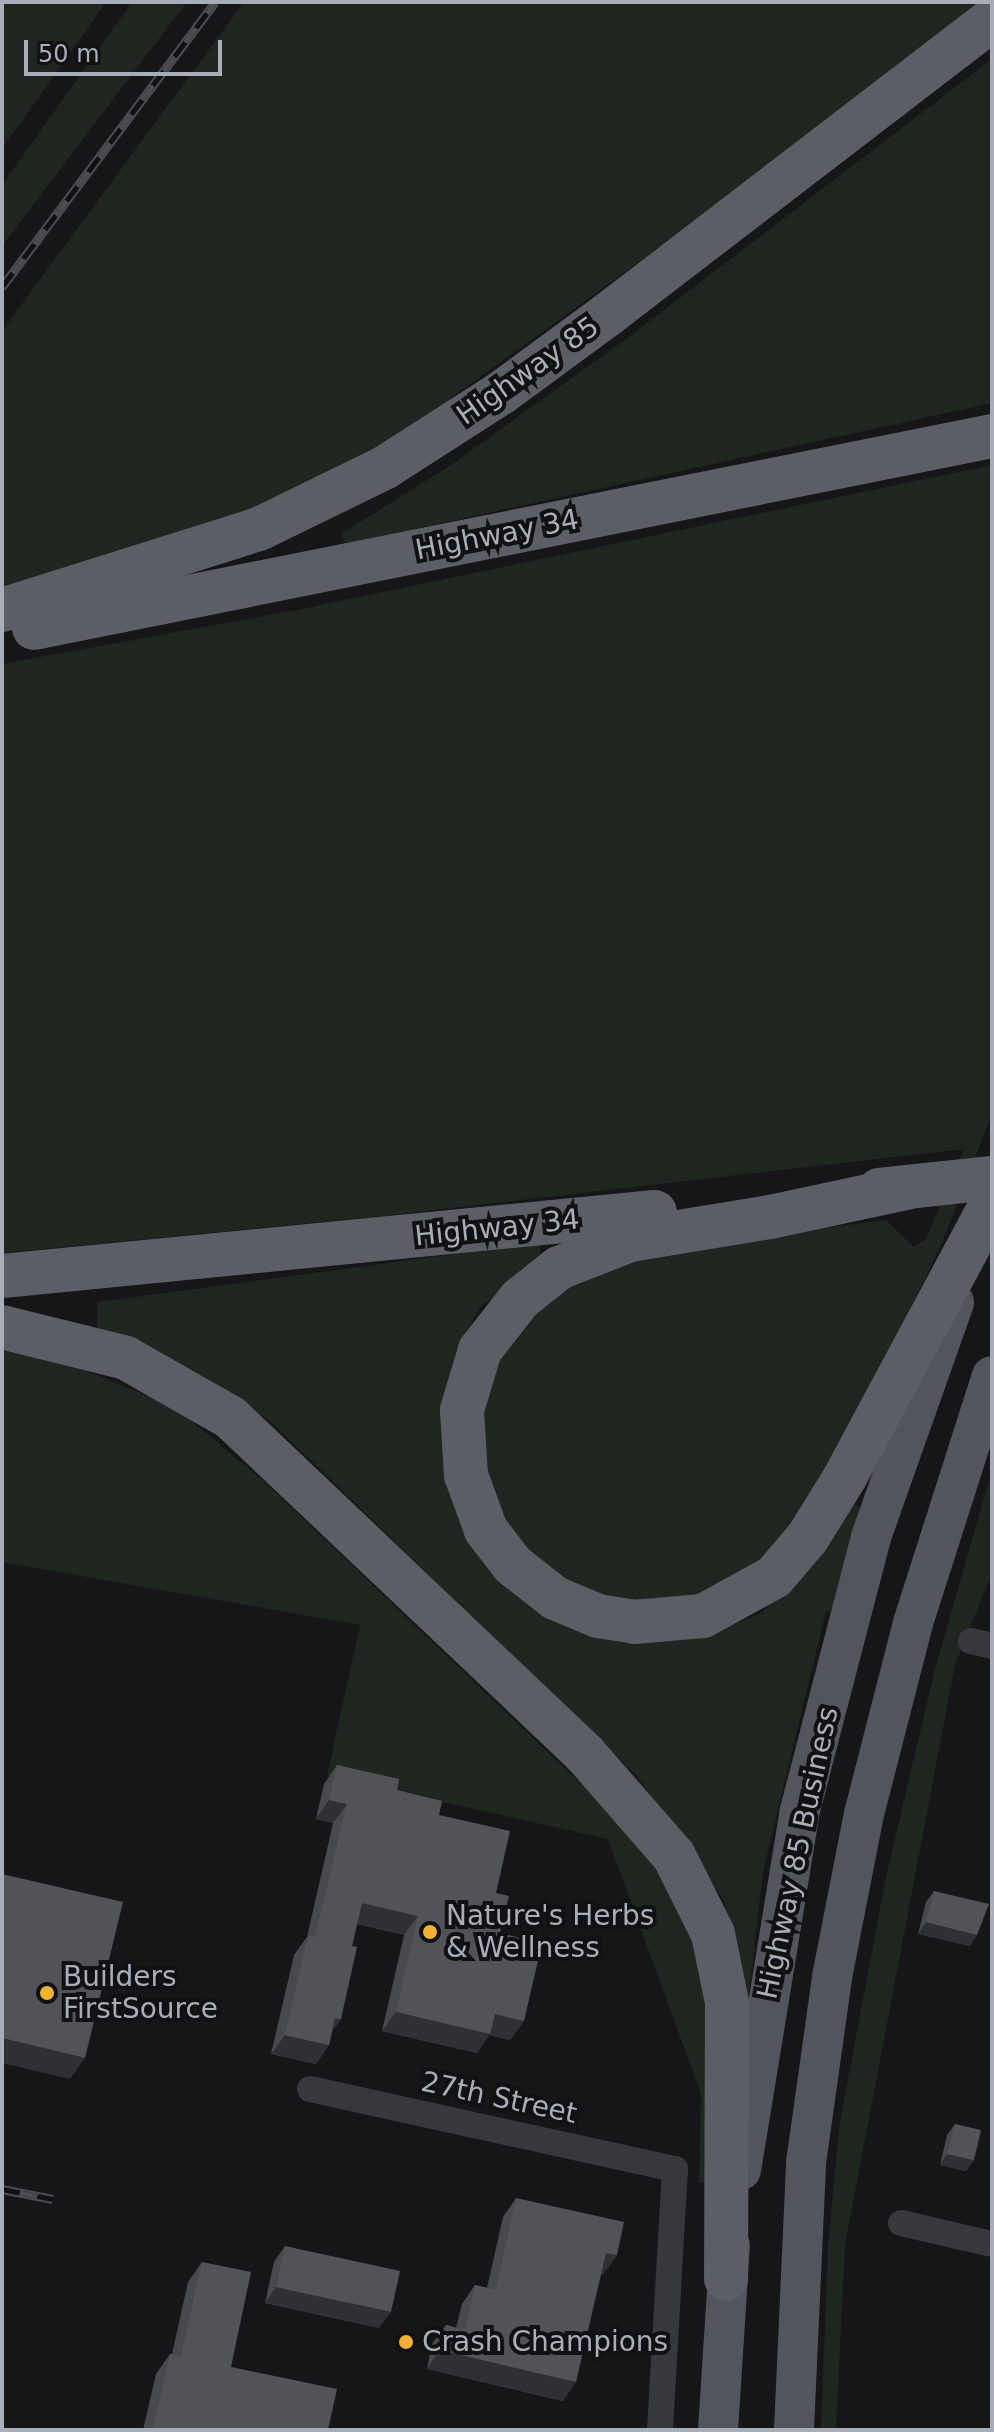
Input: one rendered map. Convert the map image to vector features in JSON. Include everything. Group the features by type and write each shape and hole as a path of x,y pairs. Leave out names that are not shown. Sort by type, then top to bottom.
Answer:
{"highway":[{"name":"Highway 85","path":"2,610 259,529 384,468 501,393 595,324 992,20"},
{"name":"Highway 34","path":"2,635 992,436"},
{"name":"Highway 34","path":"2,1276 992,1178"},
{"path":"906,1188 770,1217 630,1240 559,1268 520,1299 480,1350 462,1410 466,1475 486,1530 513,1565 555,1598 598,1616 634,1622 703,1616 774,1577 808,1537 845,1477 985,1221"},
{"path":"2,1327 126,1358 231,1418 574,1744 674,1856 713,1934 727,2002 726,2279"}],"main road":[{"name":"Highway 85 Business","path":"718,2430 726,2279 799,1814 871,1537 985,1221"},
{"name":"Highway 85 Business","path":"794,2430 806,2163 832,1977 864,1814 913,1623 992,1376"}],"street":[{"name":"27th Street","path":"310,2089 675,2169 660,2430"},
{"path":"901,2223 992,2244"}],"shaded area":[{"path":"2,2 106,2 2,149"},
{"path":"132,2 187,2 2,246 2,185"},
{"path":"244,2 984,2 788,154 447,401 341,470 280,500 2,596 2,331"},
{"path":"992,59 992,403 346,544 341,534 451,465 630,336"},
{"path":"992,465 992,1114 942,1243 834,1470 779,1549 731,1584 677,1601 626,1605 581,1592 538,1566 507,1527 487,1482 482,1453 487,1381 504,1333 577,1274 628,1252 886,1220 914,1247 926,1239 964,1149 382,1216 2,1253 2,664 297,610"},
{"path":"538,1243 543,1261 479,1308 456,1353 448,1413 475,1545 702,1637 762,1613 853,1504 860,1507 835,1611 826,1611 763,1872 748,2001 724,1901 636,1775 268,1419 160,1356 97,1328 97,1302"},
{"path":"2,1346 89,1372 175,1407 267,1484 625,1826 687,1909 708,1969 707,2183 699,2182 701,2094 608,1839 327,1776 360,1625 2,1562"},
{"path":"992,1470 992,1573 955,1665 845,2245 836,2430 821,2430 828,2247 839,2127 886,1877 935,1669"}],"building":[{"path":"337,1765 399,1779 397,1790 442,1801 439,1815 510,1831 496,1893 509,1896 500,1933 542,1943 524,2021 495,2014 490,2034 396,2012 418,1916 362,1903 352,1946 357,1947 341,2019 335,2018 329,2045 285,2035 308,1936 315,1937 347,1804 329,1800"},
{"name":"Builders FirstSource","path":"2,1874 123,1902 85,2058 2,2038"},
{"path":"934,1891 989,1904 977,1935 926,1922"},
{"path":"955,2124 981,2130 974,2160 947,2154"},
{"path":"516,2198 624,2222 617,2255 606,2253 576,2382 440,2350 446,2325 465,2330 475,2285 496,2290"},
{"path":"285,2246 400,2271 391,2312 276,2287"},
{"path":"202,2262 251,2272 231,2367 337,2389 328,2430 153,2430 170,2354 181,2356"}],"railway":[{"path":"2,287 215,2"},
{"path":"2,2189 53,2199"}],"place":[{"name":"Nature's Herbs & Wellness","path":"430,1932"},
{"name":"Builders FirstSource","path":"47,1993"},
{"name":"Crash Champions","path":"406,2342"}]}
